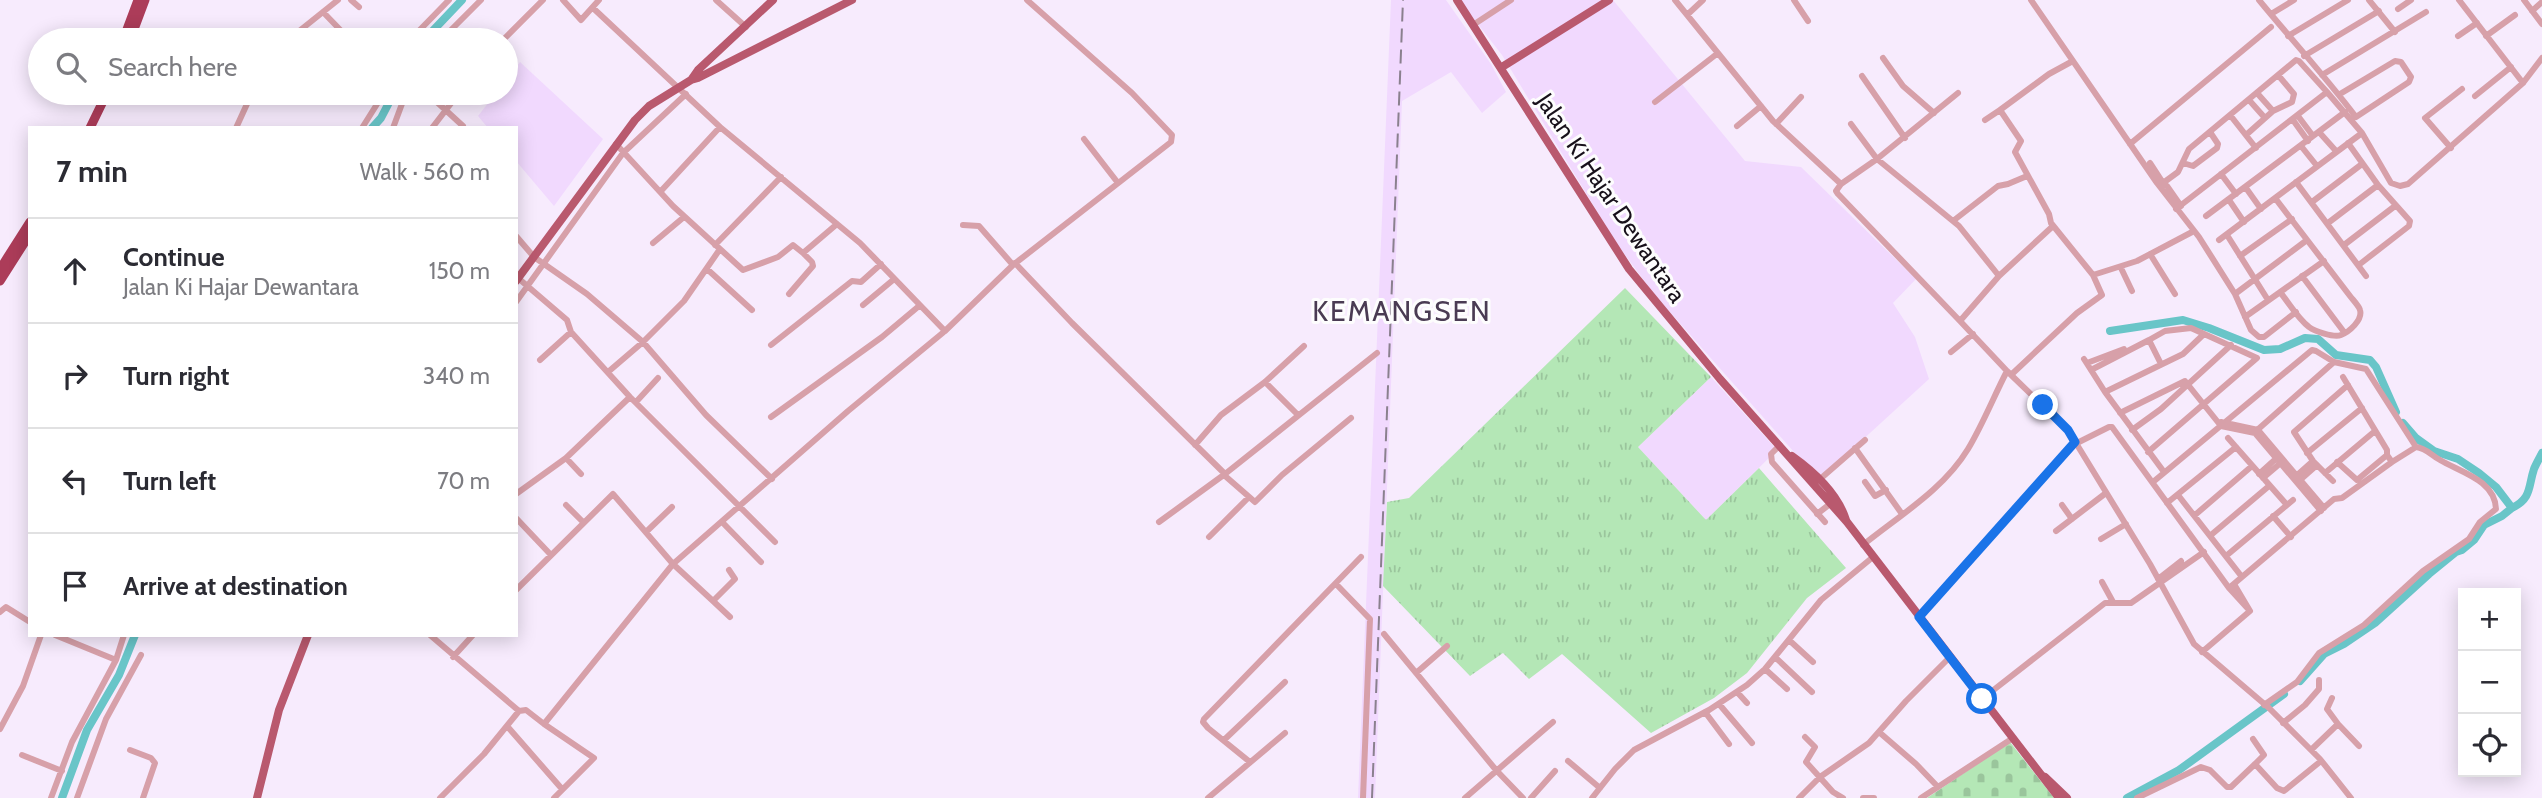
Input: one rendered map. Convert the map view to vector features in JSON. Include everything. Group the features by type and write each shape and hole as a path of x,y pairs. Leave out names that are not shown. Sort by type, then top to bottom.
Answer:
{"highway":[{"path":"128,28 138,0"},
{"path":"134,28 145,0"},
{"path":"84,126 95,105"},
{"path":"91,126 101,105"},
{"path":"0,269 28,225"},
{"path":"0,281 28,237"}],"main road":[{"path":"691,80 698,69 773,0"},
{"path":"518,278 615,144 641,114 677,86 852,0"},
{"name":"Jalan Ki Hajar Dewantara","path":"1451,0 1472,23"},
{"name":"Jalan Ki Hajar Dewantara","path":"1457,0 1629,269 1778,450 1795,476 1822,488"},
{"path":"1502,67 1609,0"},
{"name":"Jalan Ki Hajar Dewantara","path":"1778,450 1804,464 1843,510 1847,522 1863,545 2059,798"},
{"name":"Jalan Ki Hajar Dewantara","path":"1822,488 1824,509 1847,522"},
{"path":"258,798 279,710 306,637"},
{"name":"Jalan Ki Hajar Dewantara","path":"2042,776 2049,779 2067,798"}],"street":[{"path":"303,28 338,0"},
{"path":"351,0 359,6"},
{"path":"422,28 449,0"},
{"path":"453,28 481,0"},
{"path":"515,28 543,0"},
{"path":"563,0 580,20 599,0"},
{"path":"716,0 746,27"},
{"path":"544,724 673,564 848,411 945,331 1014,264 1171,142 1172,137 1132,93 1027,0"},
{"path":"1472,23 1511,0"},
{"path":"1675,0 1776,124 1841,184"},
{"path":"1687,15 1703,0"},
{"path":"1794,0 1808,21"},
{"path":"2031,0 2071,62 2130,144 2178,208 2187,215 2192,228 2235,294 2251,330 2259,337 2264,337 2297,312"},
{"path":"2259,0 2304,56 2340,94 2356,117 2388,97 2411,76 2398,61 2340,94"},
{"path":"2271,15 2283,3 2294,0"},
{"path":"2288,36 2348,0"},
{"path":"2369,0 2395,32"},
{"path":"2398,9 2411,0"},
{"path":"2459,0 2523,83"},
{"path":"2524,0 2542,24"},
{"path":"2532,11 2542,2"},
{"path":"593,8 720,127 881,264 893,280 945,331"},
{"path":"2304,56 2379,11"},
{"path":"323,12 338,28"},
{"path":"2322,75 2426,12"},
{"path":"2486,36 2515,15"},
{"path":"2458,36 2477,23"},
{"path":"2130,144 2271,27"},
{"path":"1655,102 1718,53"},
{"path":"1884,58 1903,86 1934,113"},
{"path":"2160,183 2178,172 2189,149 2278,75 2296,61 2300,61 2362,133 2391,183 2400,186 2408,184 2523,83 2542,58"},
{"path":"1985,120 2049,74 2071,62"},
{"path":"2475,96 2511,67"},
{"path":"2246,135 2273,111 2287,106 2294,99 2294,94 2278,75"},
{"path":"1862,76 1905,138"},
{"path":"2451,148 2425,118 2462,89"},
{"path":"2178,208 2327,92"},
{"path":"1958,93 1905,138 1841,184 1836,191 2076,442 2194,644 2311,750 2351,798"},
{"path":"2258,93 2273,111"},
{"path":"518,300 624,153 686,94"},
{"path":"1776,124 1801,97"},
{"path":"2249,100 2265,118"},
{"path":"237,126 247,105"},
{"path":"363,126 376,105"},
{"path":"396,126 402,105"},
{"path":"439,105 463,126"},
{"path":"433,126 449,105"},
{"path":"1737,126 1761,106"},
{"path":"1863,545 1928,495 1959,462 2010,372 2077,313 2102,297 2093,275 2051,223 2049,214 2015,152 2021,141 2000,110"},
{"path":"2206,216 2345,112"},
{"path":"2230,115 2256,148"},
{"path":"2295,118 2313,136 2336,151"},
{"path":"1852,124 1877,159 1953,221 2000,276"},
{"path":"661,191 720,127"},
{"path":"2183,163 2193,166 2217,148 2218,144 2210,132"},
{"path":"2219,240 2362,133"},
{"path":"1084,139 1118,183"},
{"path":"2348,143 2378,185 2410,221 2409,226 2360,264"},
{"path":"615,144 684,217 743,271 778,257 793,245 803,253 813,266 789,294"},
{"path":"2301,146 2317,166"},
{"path":"2150,163 2160,183"},
{"path":"2312,202 2362,164"},
{"path":"2221,174 2236,194"},
{"path":"1953,221 1967,208 2003,185 2027,176"},
{"path":"608,372 684,301 707,269 718,247 781,177"},
{"path":"2296,182 2360,264 2366,276"},
{"path":"2328,223 2378,185"},
{"path":"2246,188 2261,209"},
{"path":"2275,198 2360,310 2357,322 2341,335 2334,336 2309,328 2280,292"},
{"path":"2229,200 2244,222"},
{"path":"2344,245 2395,206"},
{"path":"653,243 684,217"},
{"path":"2240,256 2292,219"},
{"path":"1960,321 2051,223"},
{"path":"803,253 837,224"},
{"path":"963,225 979,226 1224,475 1248,498 1256,502 1282,475 1351,418"},
{"path":"2093,275 2118,269 2150,254 2192,228"},
{"path":"2227,235 2268,300"},
{"path":"518,238 536,254 544,266 587,294 643,342 706,415 772,479"},
{"path":"2235,294 2307,240"},
{"path":"536,254 549,259"},
{"path":"2150,254 2175,294"},
{"path":"2245,317 2323,261"},
{"path":"771,345 852,281 862,282 881,264"},
{"path":"707,269 752,310"},
{"path":"2118,269 2132,291"},
{"path":"2302,276 2344,332"},
{"path":"518,280 568,320 571,331 633,399 775,542"},
{"path":"863,305 893,280"},
{"path":"771,417 882,337 919,306"},
{"path":"2091,370 2165,331 2179,328 2191,328 2257,358 2148,452"},
{"path":"540,360 571,331"},
{"path":"1951,352 1972,334"},
{"path":"2105,392 2183,354 2204,334"},
{"path":"2149,341 2161,364"},
{"path":"2132,430 2161,409 2231,345"},
{"path":"1195,445 1231,407 1265,382 1304,346"},
{"path":"2135,347 2085,361 2164,472"},
{"path":"2153,482 2308,352 2316,351 2334,362 2367,369 2416,447 2475,477 2497,504 2496,509 2475,527 2469,539 2423,570 2364,625 2319,653 2297,682 2266,707"},
{"path":"1159,522 1224,475 1377,354"},
{"path":"2255,431 2334,362"},
{"path":"2343,377 2392,462"},
{"path":"518,493 566,458 658,378"},
{"path":"1265,382 1298,415"},
{"path":"2120,413 2182,382 2189,384 2222,423 2255,431 2322,509"},
{"path":"2333,481 2307,453 2294,432 2348,385"},
{"path":"2307,453 2362,408"},
{"path":"1919,617 2076,442 2110,426 2231,586 2243,606 2250,611 2202,652"},
{"path":"2325,473 2375,431"},
{"path":"2228,438 2287,505"},
{"path":"1822,488 1858,451 1865,440"},
{"path":"2167,503 2236,447"},
{"path":"2231,586 2334,499 2342,498 2366,483 2416,447"},
{"path":"1778,450 1772,461 1795,476 1824,509 1825,522"},
{"path":"1858,451 1902,514"},
{"path":"2337,462 2357,480 2387,456"},
{"path":"566,458 581,474"},
{"path":"2261,476 2281,459"},
{"path":"2297,479 2315,463"},
{"path":"2194,514 2252,466"},
{"path":"1865,482 1875,496 1886,489"},
{"path":"2211,535 2269,486"},
{"path":"2056,531 2106,493"},
{"path":"518,588 614,494 673,564 730,617"},
{"path":"2178,495 2242,577"},
{"path":"1209,537 1248,498"},
{"path":"2226,556 2293,500"},
{"path":"566,505 584,523"},
{"path":"2062,505 2072,519"},
{"path":"646,532 671,507"},
{"path":"2273,516 2291,537"},
{"path":"518,520 551,555"},
{"path":"723,523 761,562"},
{"path":"2101,539 2126,524"},
{"path":"2159,581 2204,552"},
{"path":"1250,762 1208,728 1203,722 1204,719 1361,556"},
{"path":"1592,798 1634,750 1719,704 1765,669 1821,600 1873,557"},
{"path":"1982,699 2105,603 2131,604 2181,561"},
{"path":"713,601 735,578 729,570"},
{"path":"2102,582 2113,602"},
{"path":"1336,584 1370,619 1363,798"},
{"path":"0,612 5,607 28,621"},
{"path":"1384,634 1496,770 1523,798"},
{"path":"0,729 23,685 40,637"},
{"path":"60,637 116,660"},
{"path":"51,798 79,727 116,660 123,637"},
{"path":"432,637 519,711"},
{"path":"453,657 471,637"},
{"path":"1789,640 1813,662"},
{"path":"1416,673 1447,646"},
{"path":"77,798 106,719 141,655"},
{"path":"1775,657 1812,692"},
{"path":"1799,798 1820,778 1861,750 1950,657"},
{"path":"1765,669 1787,689"},
{"path":"2283,723 2319,689 2319,680"},
{"path":"1224,740 1285,682"},
{"path":"1737,692 1747,703"},
{"path":"2332,698 2327,709 2359,746"},
{"path":"1719,704 1752,743"},
{"path":"440,798 484,754 519,711 526,710 594,757 554,798"},
{"path":"1705,712 1729,744"},
{"path":"1465,798 1553,722"},
{"path":"2311,750 2338,724"},
{"path":"507,726 562,789"},
{"path":"1879,732 1938,787"},
{"path":"1208,798 1285,733"},
{"path":"1805,737 1815,747 1806,762 1833,792 1843,798"},
{"path":"1921,798 2013,738"},
{"path":"2137,798 2201,767 2210,770 2227,787 2231,787 2264,755 2253,738"},
{"path":"130,750 151,758 155,763 143,798"},
{"path":"22,755 62,771"},
{"path":"1568,761 1600,788"},
{"path":"2255,764 2277,788 2284,791 2321,761"},
{"path":"1531,798 1555,771"},
{"path":"1863,798 1874,798"}],"shaded area":[{"path":"1391,0 1446,0 1491,64 1506,92 1482,113 1451,72 1402,101 1375,798 1358,798"},
{"path":"1459,0 1613,0 1745,161 1801,167 1916,279 1893,303 1915,337 1929,379 1823,476 1794,452 1654,294 1617,244 1502,55"},
{"path":"520,62 603,139 554,206 518,163 518,126 486,126 478,116 487,105 518,105"},
{"path":"1711,377 1777,450 1706,520 1638,447"}],"green space":[{"path":"1625,288 1711,377 1638,447 1706,520 1759,468 1846,568 1807,598 1747,673 1714,698 1651,733 1562,654 1529,679 1503,653 1470,676 1383,586 1387,502 1409,498"},
{"path":"2010,742 2054,798 1927,798"}],"waterway":[{"path":"435,28 462,0"},
{"path":"374,126 388,105"},
{"path":"2110,331 2183,320 2264,350 2280,349 2305,338 2318,339 2336,355 2370,360 2376,367 2396,412"},
{"path":"2403,423 2416,438 2434,451 2458,459 2479,473 2496,487 2512,508 2526,496 2542,453"},
{"path":"2300,681 2324,654 2375,623 2429,574 2474,540 2484,525 2512,508"},
{"path":"62,798 87,730 119,675 134,637"},
{"path":"2127,798 2179,770 2284,694"}],"railway":[{"path":"1372,798 1403,0"}],"district":[{"name":"KEMANGSEN","path":"1402,311"}],"route":[{"path":"1982,699 1919,617 2075,442 2068,430 2043,405"}]}
